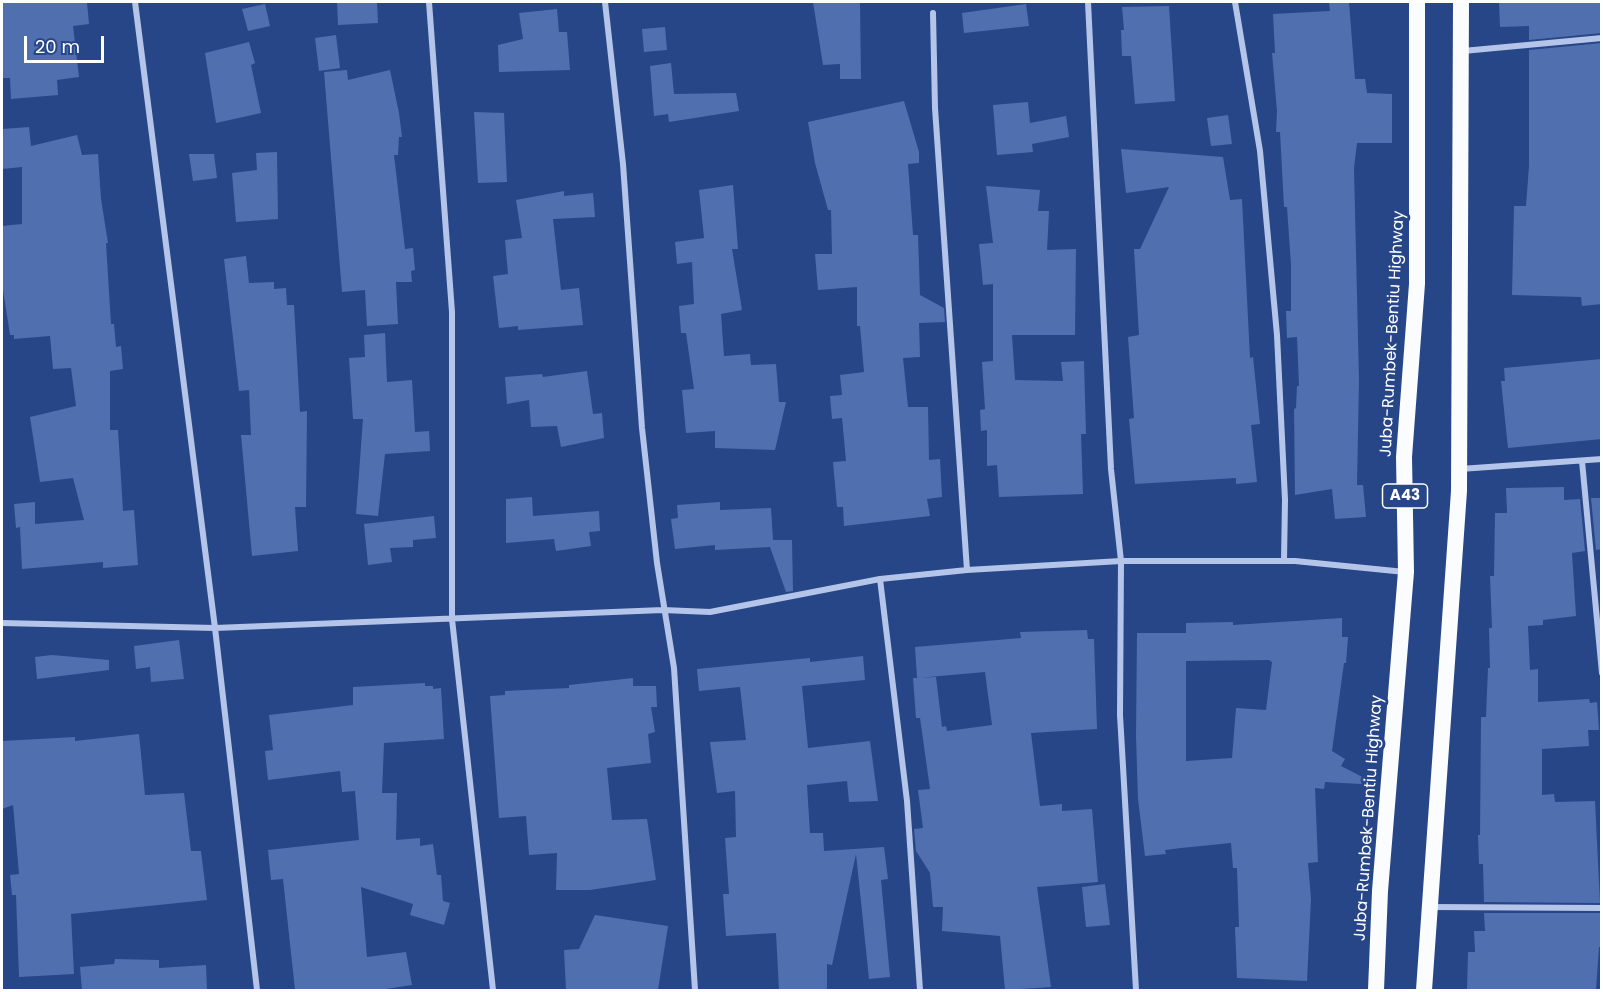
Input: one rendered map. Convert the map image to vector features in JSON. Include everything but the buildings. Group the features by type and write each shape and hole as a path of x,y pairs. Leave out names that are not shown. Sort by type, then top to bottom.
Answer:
{"highway":[{"name":"Juba-Rumbek-Bentiu Highway","path":"1376,990 1380,891 1406,572 1404,458 1417,284 1417,2"},
{"path":"1424,990 1449,659 1460,469 1461,2"}],"street":[{"path":"135,2 257,990"},
{"path":"429,2 452,312 452,619 493,990"},
{"path":"605,2 623,164 642,428 663,610 674,668 695,990"},
{"path":"1088,2 1111,469 1121,561 1120,715 1136,990"},
{"path":"1236,2 1260,151 1277,335 1285,500 1284,561"},
{"path":"933,12 935,108 967,570"},
{"path":"1462,51 1602,38"},
{"path":"1460,469 1602,459"},
{"path":"1582,460 1602,673"},
{"path":"2,623 214,628 663,610 710,612 880,579 967,570 1121,561 1284,561 1406,572"},
{"path":"880,579 907,801 920,990"},
{"path":"1430,906 1602,908"}]}
